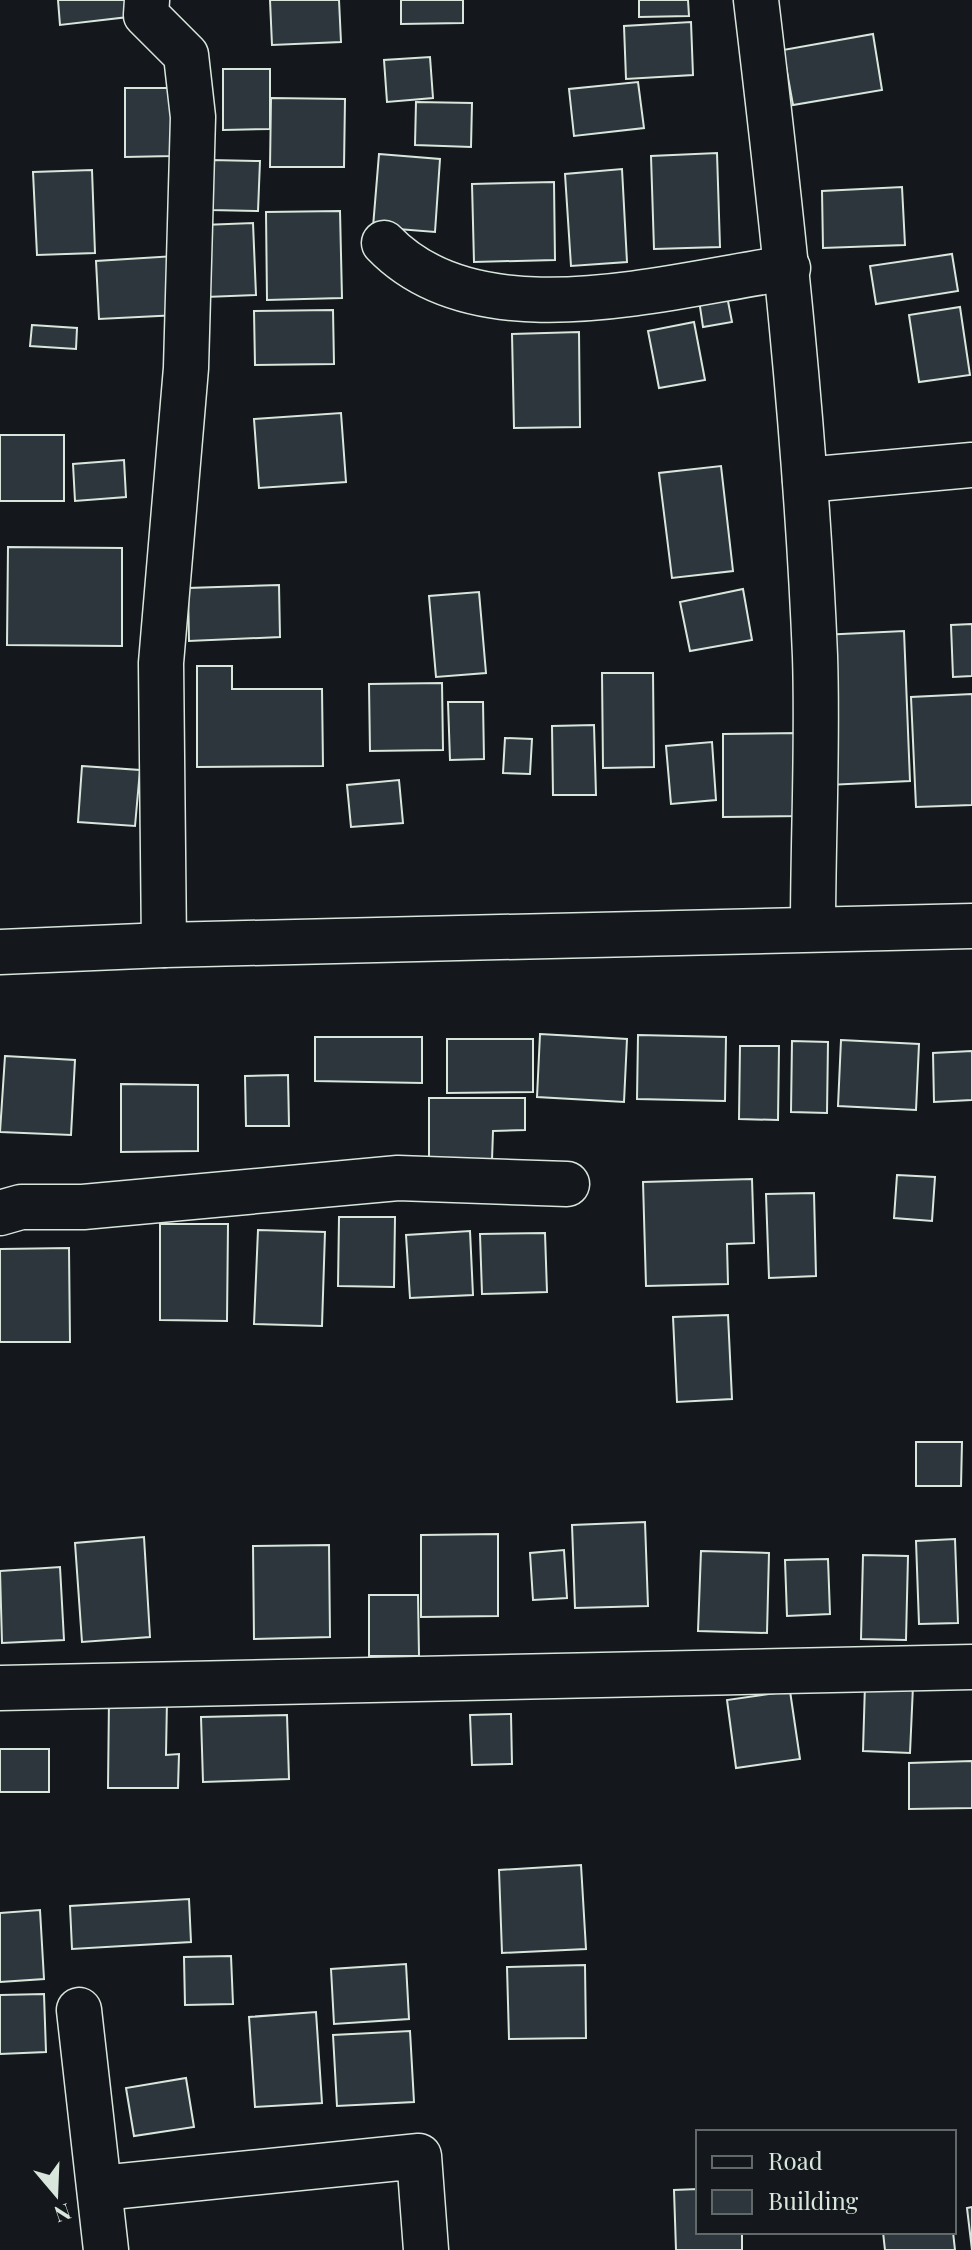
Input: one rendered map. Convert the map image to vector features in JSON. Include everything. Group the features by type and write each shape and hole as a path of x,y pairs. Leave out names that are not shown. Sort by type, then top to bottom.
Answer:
{"street":[{"path":"147,0 146,15 186,55 193,117 186,368 161,663 164,945"},
{"path":"756,0 788,268 805,480 815,659 813,928"},
{"path":"384,243 403,262 446,285 495,296 593,299 788,268"},
{"path":"805,480 972,465"},
{"path":"0,952 164,945 972,926"},
{"path":"0,1213 21,1207 83,1207 398,1178 567,1184"},
{"path":"0,1688 972,1667"},
{"path":"79,2010 106,2250"},
{"path":"101,2188 419,2156 426,2250"}],"building":[{"path":"58,0 127,0 128,17 60,25"},
{"path":"270,0 339,0 341,42 272,45"},
{"path":"401,0 463,0 463,23 401,24"},
{"path":"639,0 688,0 689,16 639,17"},
{"path":"691,22 693,75 626,79 624,26"},
{"path":"873,34 882,90 793,105 783,50"},
{"path":"430,57 433,98 387,102 384,60"},
{"path":"223,69 270,69 270,129 223,130"},
{"path":"638,82 644,128 574,136 569,89"},
{"path":"125,88 171,88 172,156 125,157"},
{"path":"271,98 345,99 344,167 270,167"},
{"path":"416,102 472,103 471,147 415,145"},
{"path":"717,153 720,247 654,249 651,156"},
{"path":"379,154 440,159 435,232 373,227"},
{"path":"211,160 260,161 258,211 210,210"},
{"path":"622,169 627,262 571,266 565,174"},
{"path":"92,170 95,253 37,255 33,172"},
{"path":"554,182 555,260 474,262 472,184"},
{"path":"902,187 905,245 823,248 822,191"},
{"path":"340,211 342,298 267,300 266,212"},
{"path":"253,223 256,295 206,297 203,225"},
{"path":"952,254 958,291 876,304 870,266"},
{"path":"175,256 178,315 99,319 96,261"},
{"path":"727,296 732,322 703,327 699,300"},
{"path":"960,307 970,375 919,382 909,315"},
{"path":"333,310 334,364 255,365 254,311"},
{"path":"694,322 705,380 659,388 648,331"},
{"path":"32,325 77,328 76,349 30,346"},
{"path":"579,332 580,427 514,428 512,334"},
{"path":"341,413 346,482 259,488 254,419"},
{"path":"0,435 64,435 64,501 0,501"},
{"path":"124,460 126,497 75,501 73,464"},
{"path":"721,466 733,571 672,578 659,473"},
{"path":"8,547 122,548 122,646 7,645"},
{"path":"279,585 280,637 189,641 188,588"},
{"path":"743,589 752,640 690,651 680,602"},
{"path":"479,592 486,673 436,677 429,596"},
{"path":"972,624 972,676 953,677 951,625"},
{"path":"904,631 910,781 828,785 821,635"},
{"path":"197,666 232,666 232,689 322,689 323,766 197,767"},
{"path":"602,673 653,673 654,767 603,768"},
{"path":"442,683 443,750 370,751 369,684"},
{"path":"972,694 972,805 916,807 911,697"},
{"path":"448,702 483,702 484,759 450,760"},
{"path":"594,725 596,795 553,795 552,726"},
{"path":"799,733 800,816 723,817 723,734"},
{"path":"505,738 532,739 530,774 503,773"},
{"path":"712,742 716,800 671,804 666,746"},
{"path":"82,766 140,770 135,826 78,822"},
{"path":"399,780 403,823 351,827 347,785"},
{"path":"540,1034 627,1039 624,1102 537,1097"},
{"path":"638,1035 726,1037 725,1101 637,1099"},
{"path":"315,1037 422,1037 422,1083 315,1081"},
{"path":"447,1039 533,1039 533,1092 447,1093"},
{"path":"841,1040 919,1044 916,1110 838,1106"},
{"path":"792,1041 828,1042 827,1113 791,1112"},
{"path":"740,1046 779,1046 778,1120 739,1119"},
{"path":"972,1051 972,1100 934,1102 933,1053"},
{"path":"5,1056 75,1060 71,1135 0,1132"},
{"path":"288,1075 289,1126 246,1126 245,1076"},
{"path":"121,1084 198,1085 198,1151 121,1152"},
{"path":"429,1098 525,1098 525,1130 493,1131 492,1160 429,1161"},
{"path":"897,1175 935,1177 932,1221 894,1218"},
{"path":"752,1179 754,1243 727,1244 728,1284 646,1286 643,1182"},
{"path":"814,1193 816,1276 769,1278 766,1194"},
{"path":"339,1217 395,1217 394,1287 338,1286"},
{"path":"160,1224 228,1224 227,1321 160,1320"},
{"path":"258,1230 325,1232 322,1326 254,1324"},
{"path":"470,1231 473,1295 410,1298 406,1235"},
{"path":"545,1233 547,1292 482,1294 480,1234"},
{"path":"69,1248 70,1342 0,1342 0,1249"},
{"path":"728,1315 732,1399 677,1402 673,1317"},
{"path":"916,1442 962,1442 961,1486 916,1486"},
{"path":"645,1522 648,1606 575,1608 572,1525"},
{"path":"498,1534 498,1616 421,1617 421,1535"},
{"path":"144,1537 150,1637 82,1642 75,1543"},
{"path":"955,1539 958,1623 919,1624 916,1541"},
{"path":"329,1545 330,1637 254,1639 253,1546"},
{"path":"564,1550 567,1598 533,1600 530,1553"},
{"path":"701,1551 769,1553 767,1633 698,1631"},
{"path":"863,1555 908,1556 906,1640 861,1639"},
{"path":"828,1559 830,1614 787,1616 785,1560"},
{"path":"60,1567 64,1640 2,1643 0,1571"},
{"path":"369,1595 418,1595 419,1656 369,1656"},
{"path":"865,1684 913,1686 910,1753 863,1751"},
{"path":"790,1691 800,1759 736,1768 727,1700"},
{"path":"109,1698 167,1699 166,1755 179,1754 178,1788 108,1788"},
{"path":"511,1714 512,1764 472,1765 470,1715"},
{"path":"287,1715 289,1779 203,1782 201,1717"},
{"path":"0,1749 49,1749 49,1792 0,1792"},
{"path":"972,1761 972,1808 909,1809 909,1763"},
{"path":"581,1865 586,1949 502,1953 499,1870"},
{"path":"189,1899 191,1942 72,1949 70,1906"},
{"path":"40,1910 44,1979 0,1982 0,1913"},
{"path":"231,1956 233,2004 185,2005 184,1957"},
{"path":"406,1964 409,2019 334,2024 331,1969"},
{"path":"585,1965 586,2038 509,2039 507,1967"},
{"path":"44,1994 46,2052 0,2054 0,1995"},
{"path":"316,2012 322,2103 255,2107 249,2017"},
{"path":"410,2031 414,2102 337,2106 333,2035"},
{"path":"186,2078 194,2127 134,2136 126,2088"},
{"path":"696,2189 696,2234 742,2234 742,2250 676,2250 674,2190"},
{"path":"972,2207 972,2250 967,2208"},
{"path":"883,2234 953,2234 955,2250 885,2250"}]}
